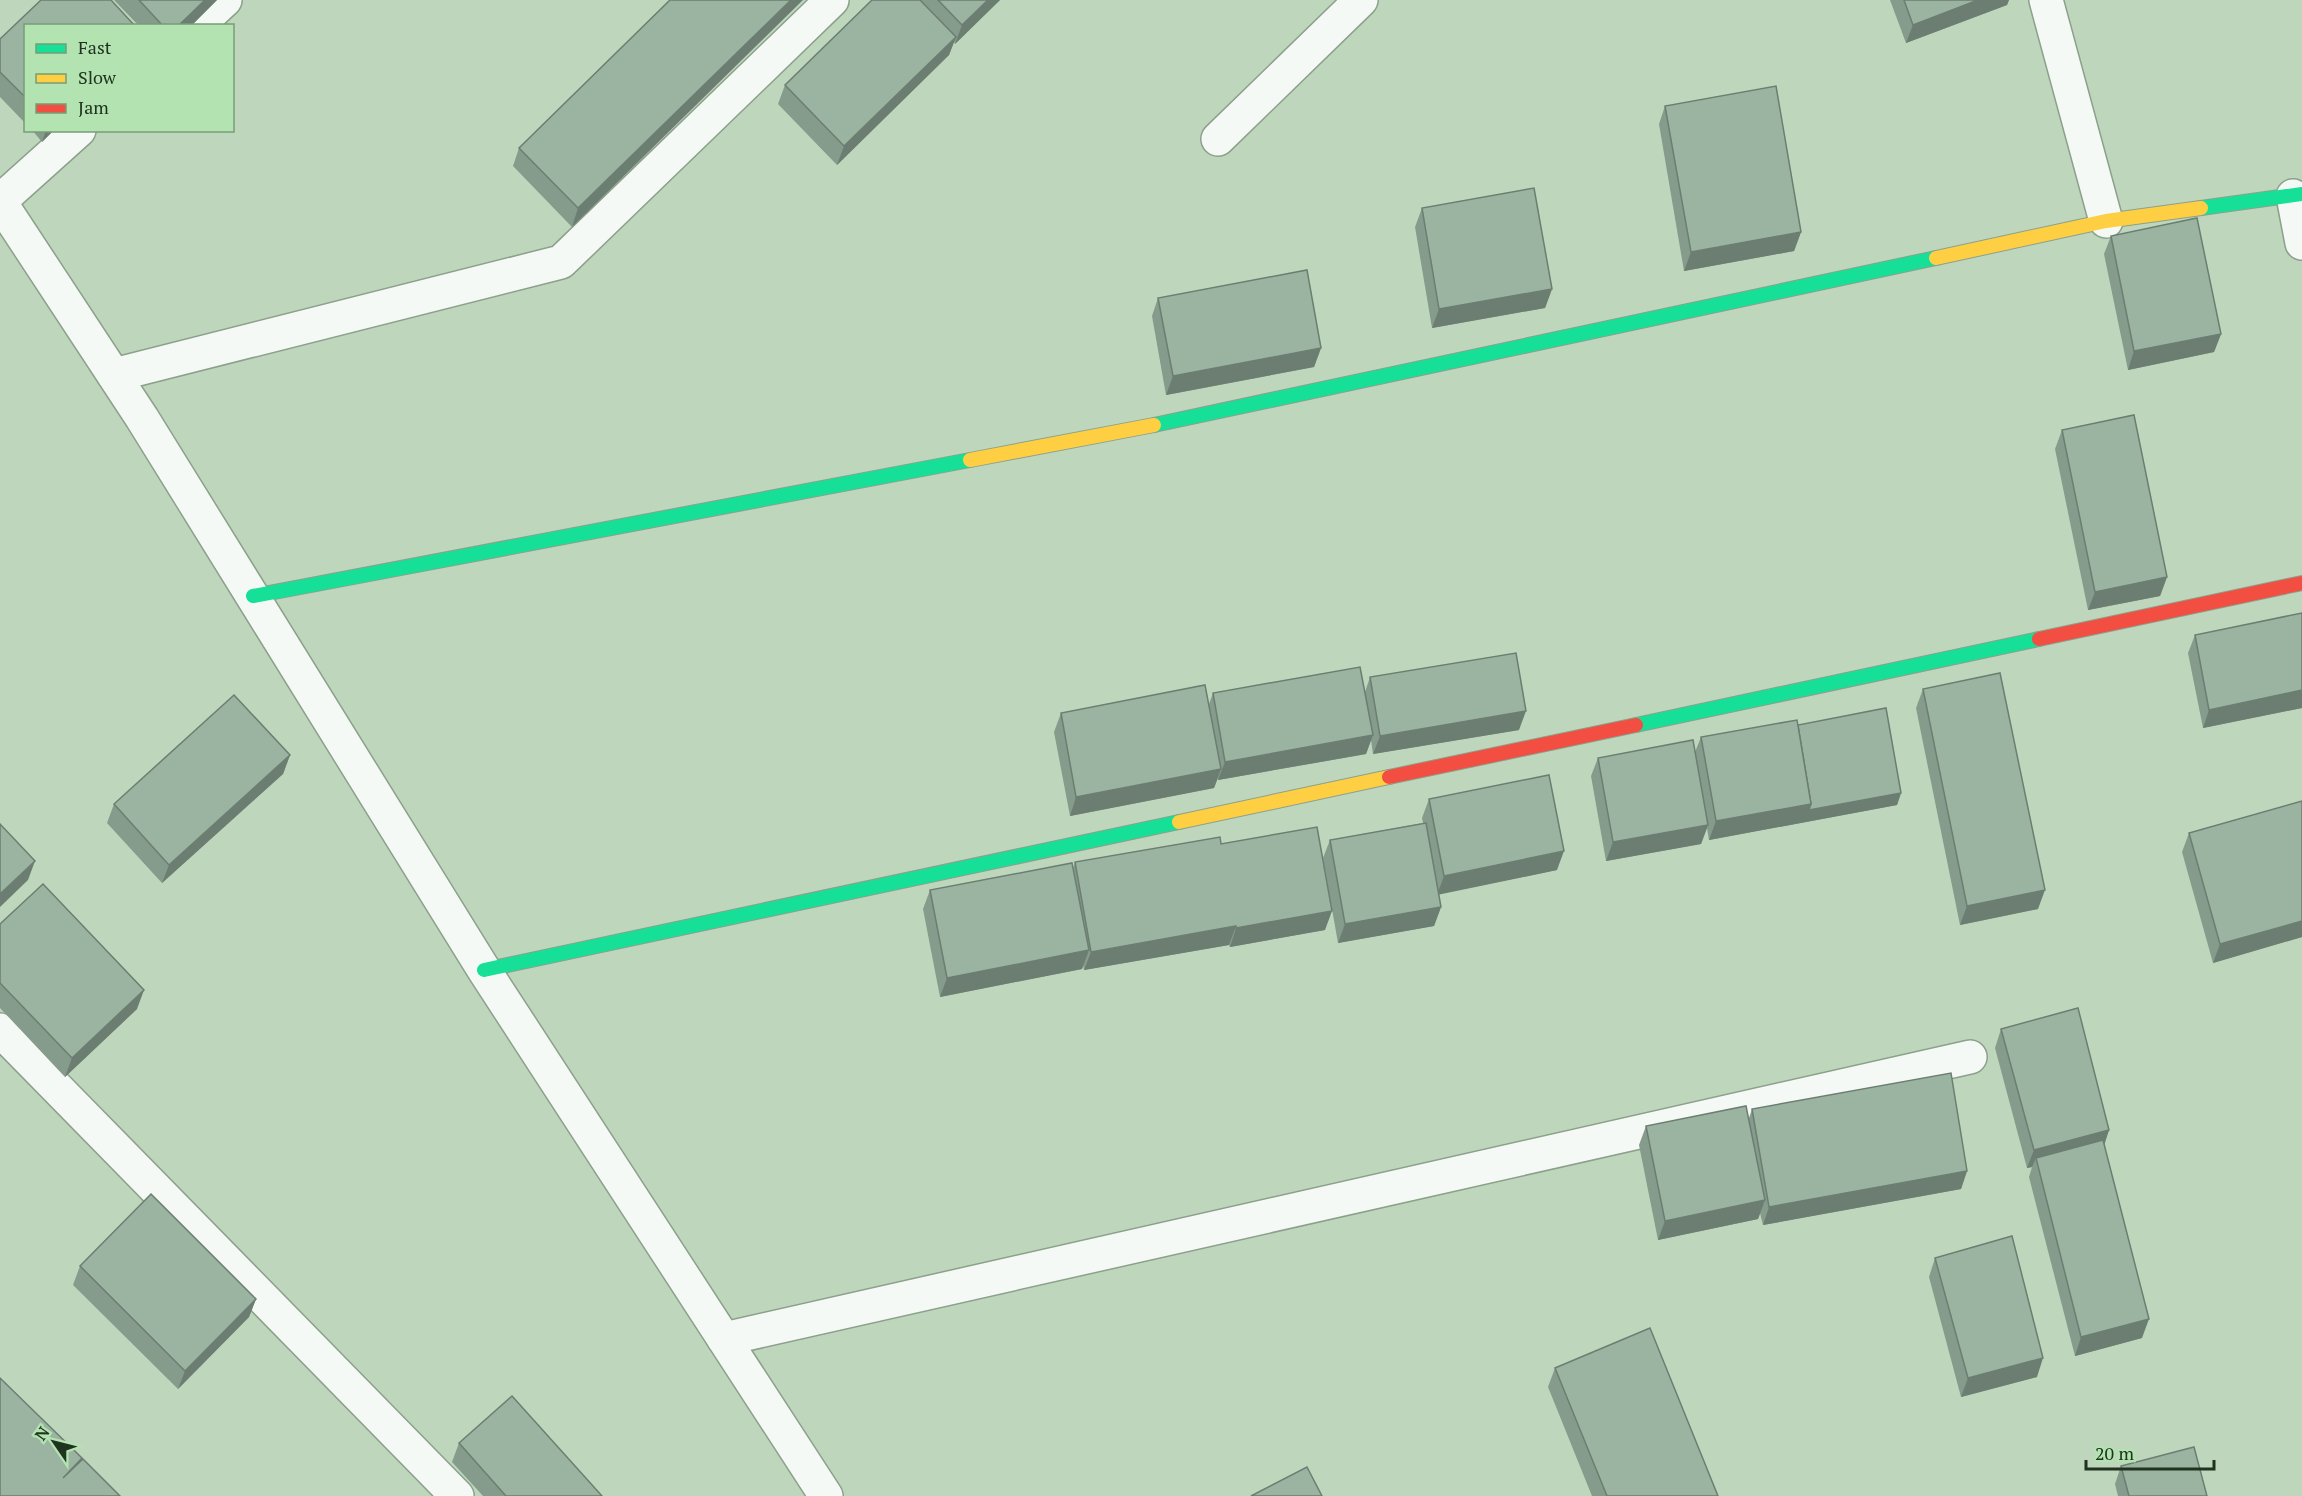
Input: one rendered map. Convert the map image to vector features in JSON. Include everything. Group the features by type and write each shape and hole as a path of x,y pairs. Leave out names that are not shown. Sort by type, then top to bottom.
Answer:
{"street":[{"path":"199,24 225,0"},
{"path":"114,375 561,262 832,0"},
{"path":"1218,139 1362,0"},
{"path":"2046,0 2106,221"},
{"path":"77,132 0,201 114,375 484,970 826,1496"},
{"path":"253,596 1191,418 2106,221 2298,195 2302,243"},
{"path":"484,970 2302,583"},
{"path":"0,1030 457,1496"},
{"path":"724,1339 1970,1057"}],"building":[{"path":"41,0 111,0 133,24 24,24 24,96 0,72 0,39"},
{"path":"139,0 205,0 180,24 161,24"},
{"path":"670,0 791,0 578,208 519,148"},
{"path":"872,0 920,0 956,37 844,146 785,85"},
{"path":"938,0 988,0 962,25"},
{"path":"1904,0 1978,0 1913,25"},
{"path":"1776,86 1801,232 1691,252 1665,106"},
{"path":"1534,188 1552,289 1439,309 1422,208"},
{"path":"2197,218 2221,334 2134,351 2111,236"},
{"path":"1307,270 1321,348 1173,376 1158,298"},
{"path":"2134,415 2167,577 2095,592 2062,430"},
{"path":"2302,613 2302,690 2209,710 2195,635"},
{"path":"1516,653 1526,711 1380,736 1370,677"},
{"path":"1360,667 1373,735 1225,762 1213,693"},
{"path":"2000,673 2045,890 1967,906 1923,689"},
{"path":"1205,685 1221,769 1076,797 1061,713"},
{"path":"234,695 290,755 169,865 114,804"},
{"path":"1886,708 1901,793 1809,810 1811,804 1798,725"},
{"path":"1797,720 1811,804 1716,821 1701,737"},
{"path":"1693,740 1708,825 1613,842 1598,758"},
{"path":"1549,775 1564,851 1444,876 1429,799"},
{"path":"2302,801 2302,921 2220,944 2189,833"},
{"path":"1426,823 1441,907 1345,924 1330,840"},
{"path":"0,824 35,861 0,894"},
{"path":"1317,827 1332,911 1091,952 1075,862 1220,837 1221,844"},
{"path":"1072,863 1089,950 947,978 930,890"},
{"path":"43,884 144,990 72,1058 0,983 0,924"},
{"path":"2078,1008 2109,1130 2034,1150 2001,1029"},
{"path":"1951,1073 1967,1171 1769,1207 1752,1109"},
{"path":"1746,1106 1765,1200 1665,1221 1646,1126"},
{"path":"2103,1140 2149,1319 2081,1337 2036,1158"},
{"path":"151,1194 256,1299 185,1371 80,1266"},
{"path":"2012,1236 2043,1358 1968,1378 1935,1258"},
{"path":"1650,1328 1718,1496 1607,1496 1555,1368"},
{"path":"0,1378 82,1458 63,1478 83,1459 120,1496 0,1496"},
{"path":"512,1396 602,1496 506,1496 459,1443"},
{"path":"2194,1447 2207,1496 2129,1496 2121,1466"},
{"path":"1307,1467 1322,1496 1251,1496"}],"traffic: fast":[{"path":"2201,208 2302,194"},
{"path":"1154,425 1936,258"},
{"path":"253,596 970,460"},
{"path":"1636,725 2039,639"},
{"path":"484,970 1179,822"}],"traffic: slow":[{"path":"1936,258 2106,221 2201,208"},
{"path":"970,460 1154,425"},
{"path":"1179,822 1389,777"}],"traffic: jam":[{"path":"2039,639 2302,583"},
{"path":"1389,777 1636,725"}]}
